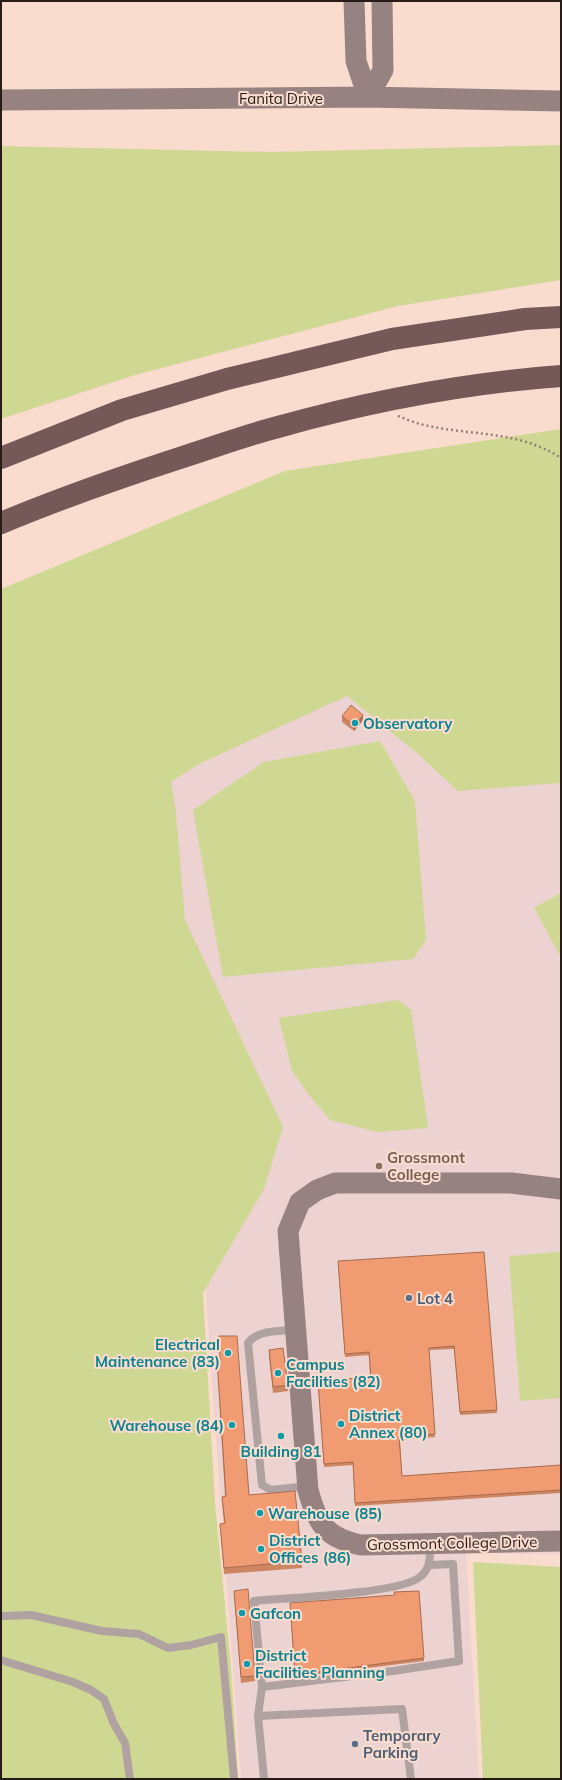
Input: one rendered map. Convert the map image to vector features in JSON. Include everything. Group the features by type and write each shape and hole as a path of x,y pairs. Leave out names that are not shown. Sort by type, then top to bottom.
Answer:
{"highway":[{"path":"1,458 122,410 227,379 392,339 525,319 561,317"},
{"path":"1,524 41,506 278,427 403,396 526,378 561,376"}],"street":[{"path":"354,1 356,61 368,97"},
{"path":"368,97 383,70 382,1"},
{"name":"Fanita Drive","path":"1,100 368,97 561,101"},
{"name":"Grossmont College Drive","path":"561,1189 511,1183 335,1183 316,1190 300,1202 288,1232 307,1486 312,1507 326,1532 344,1542 361,1545 561,1541"}],"lane":[{"path":"296,1329 253,1336 248,1343 262,1485 271,1490 307,1486"},
{"path":"264,1779 258,1716 262,1687 254,1601 366,1591 404,1584 420,1577 430,1565 430,1543"},
{"path":"262,1687 460,1661 453,1564 430,1565"},
{"path":"1,1616 31,1616 102,1631 140,1634 168,1648 191,1645 221,1637 234,1779"},
{"path":"1,1660 73,1682 91,1690 104,1699 114,1724 125,1743 130,1779"},
{"path":"258,1716 402,1709 411,1779"}],"path":[{"path":"394,415 424,425 519,439 543,447 561,458"}],"shaded area":[{"name":"Grossmont College","path":"347,696 561,772 561,1554 466,1553 479,1779 241,1779 167,761"}],"green space":[{"path":"561,145 561,280 398,306 135,375 1,419 1,146 271,152"},
{"path":"561,429 561,783 458,791 417,753 347,696 197,765 171,782 176,813 185,920 283,1127 264,1189 203,1293 215,1503 231,1667 238,1779 1,1779 1,589 285,471"},
{"path":"380,741 415,801 426,940 413,959 223,977 193,810 264,762"},
{"path":"561,893 561,957 534,908"},
{"path":"398,1000 411,1010 428,1128 378,1132 330,1120 309,1095 292,1071 279,1018"},
{"path":"561,1252 561,1398 520,1401 509,1256"},
{"path":"473,1562 561,1567 561,1779 483,1779"}],"building":[{"path":"351,705 363,715 354,726 342,716"},
{"path":"484,1252 497,1410 460,1412 454,1346 429,1348 435,1434 399,1437 402,1476 561,1465 561,1490 355,1503 353,1462 324,1464 318,1381 371,1377 369,1352 345,1354 338,1261"},
{"path":"219,1336 237,1336 249,1495 295,1491 302,1561 224,1568 220,1524 225,1523 222,1497 226,1496 217,1360 220,1360"},
{"name":"Campus Facilities (82)","path":"283,1348 288,1385 273,1387 269,1350"},
{"path":"248,1589 255,1676 241,1677 234,1591"},
{"path":"419,1591 424,1658 295,1675 290,1603 395,1595 394,1592"}],"place":[{"name":"Observatory","path":"355,723"},
{"name":"Grossmont College","path":"379,1166"},
{"name":"Lot 4","path":"409,1298"},
{"name":"Electrical Maintenance (83)","path":"228,1353"},
{"name":"Campus Facilities (82)","path":"278,1373"},
{"name":"District Annex (80)","path":"341,1424"},
{"name":"Warehouse (84)","path":"232,1425"},
{"name":"Building 81","path":"281,1436"},
{"name":"Warehouse (85)","path":"260,1513"},
{"name":"District Offices (86)","path":"261,1549"},
{"name":"Gafcon","path":"242,1613"},
{"name":"District Facilities Planning","path":"247,1664"},
{"name":"Temporary Parking","path":"355,1744"}]}
